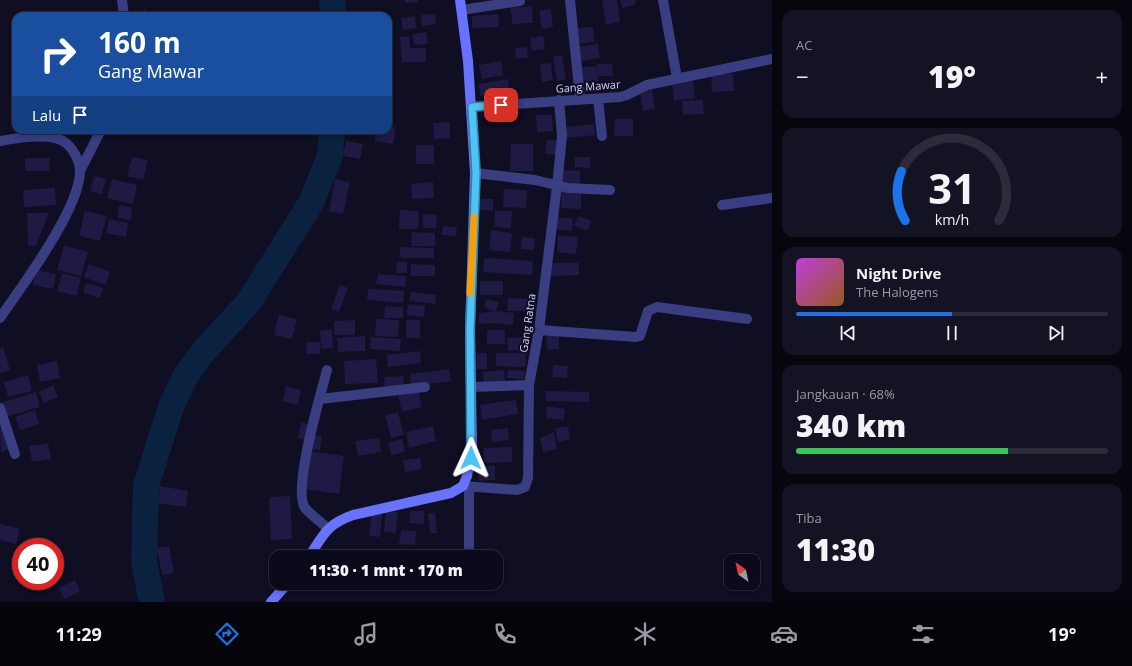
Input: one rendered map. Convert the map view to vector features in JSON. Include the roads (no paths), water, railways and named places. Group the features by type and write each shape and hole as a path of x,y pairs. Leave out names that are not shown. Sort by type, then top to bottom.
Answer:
{"street":[{"path":"122,0 124,12"},
{"path":"570,0 580,98"},
{"path":"663,0 676,78"},
{"path":"469,549 466,486 471,458 471,274 476,173 472,107 461,5 520,1"},
{"name":"Gang Mawar","path":"472,107 580,98 598,99 627,95 647,85 772,59"},
{"path":"598,99 602,136"},
{"name":"Gang Ratna","path":"466,486 517,490 525,487 528,478 529,385 539,330 557,186 562,136 559,100"},
{"path":"0,318 51,242 74,198 80,172 98,134"},
{"path":"0,141 50,137 63,141 72,148 80,172"},
{"path":"476,173 535,180 557,186 610,190"},
{"path":"722,205 772,198"},
{"path":"539,330 636,338 641,334 648,311 657,307 748,319"},
{"path":"327,370 308,442 302,493 304,507 328,528"},
{"path":"471,387 529,385"},
{"path":"320,399 425,387"},
{"path":"0,408 15,454"},
{"path":"314,550 328,528 339,520 352,515 451,493 466,486"},
{"path":"271,602 282,590"}],"waterway":[{"path":"332,0 333,12"},
{"path":"152,602 144,561 146,486 171,407 185,377 202,353 248,303 311,203 330,156 332,134"}]}
